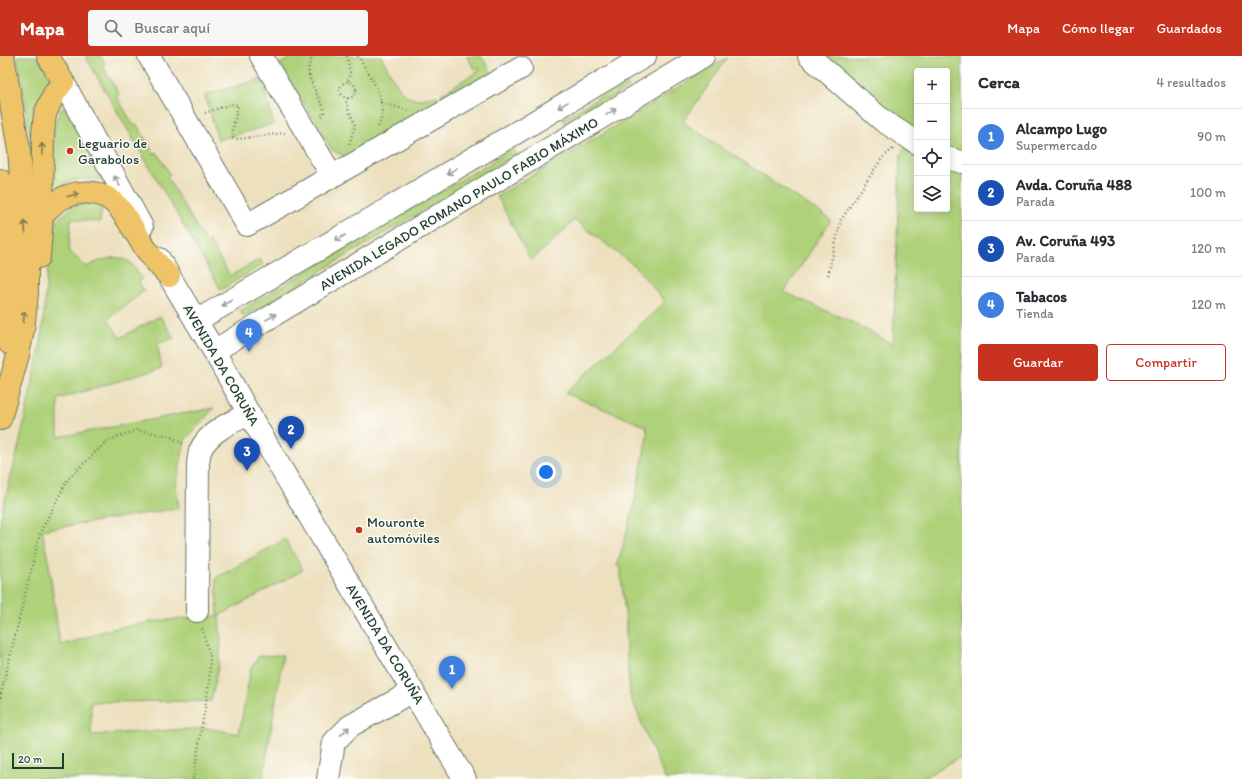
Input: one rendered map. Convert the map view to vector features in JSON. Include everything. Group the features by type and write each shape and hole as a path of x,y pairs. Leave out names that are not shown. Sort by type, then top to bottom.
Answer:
{"highway":[{"path":"0,419 18,355 23,330 27,294 26,241 19,150 3,56"},
{"path":"27,294 35,278 39,260 45,114 55,92 63,82 48,56"},
{"path":"42,216 58,199 72,194 88,192 105,196 114,202 125,215 155,262 169,276"},
{"path":"1,194 6,235 9,307 9,344 6,396"}],"street":[{"path":"149,56 246,225 344,163 426,122 521,68"},
{"path":"261,56 304,129 344,163"},
{"name":"AVENIDA LEGADO ROMANO PAULO FABIO MÁXIMO","path":"214,351 703,56"},
{"path":"809,56 882,120 912,140"},
{"path":"196,321 383,212 640,57 655,85"},
{"name":"AVENIDA DA CORUÑA","path":"63,82 169,276 462,775"},
{"path":"950,159 962,162"},
{"path":"197,611 198,463 200,452 207,439 226,425 249,414"},
{"path":"328,779 334,742 350,726 413,691"}],"path":[{"path":"185,118 235,104 238,105 232,132 233,138 250,139 304,129 322,117 324,113 324,109 310,80 309,64 313,56"},
{"path":"348,56 350,72 348,82"},
{"path":"358,56 374,82 380,102 382,112 377,130"},
{"path":"344,163 354,125 346,103 348,98 355,94 356,90 352,83 344,82 340,86 340,94 348,98"},
{"path":"380,102 403,108 417,115 426,122"},
{"path":"828,275 841,220 882,158 912,140"},
{"path":"344,163 355,143"},
{"path":"0,698 40,533 68,479 107,441 137,430 169,436 200,452"},
{"path":"193,779 208,684 210,656 197,611"}],"green space":[{"path":"17,56 38,56 49,75 50,83 34,114 31,142"},
{"path":"85,56 101,56 105,63 102,65 119,94 116,96 134,126 137,125 154,154 157,152 170,174 167,177 206,243 209,241 230,276 260,259 263,264 221,290"},
{"path":"294,56 381,56 393,78 405,94 416,99 437,96 441,104 353,154 339,154 332,150 280,64"},
{"path":"466,56 481,56 493,75 446,101 441,94 480,70 478,67 474,68"},
{"path":"819,56 962,56 962,157 950,152 950,68 914,68 914,135"},
{"path":"727,58 683,122 831,220 784,292 851,322 893,344 900,158 906,145 914,150 914,212 950,212 950,162 962,165 962,756 921,779 665,779 629,693 626,623 621,565 617,566 633,510 648,431 646,431 647,427 565,393 665,302 636,267 575,220 531,261 497,196"},
{"path":"261,79 274,124 218,140 205,95"},
{"path":"625,82 629,87 566,124 563,119"},
{"path":"68,108 106,180 79,179 65,183 51,191 52,149 55,127 61,109"},
{"path":"513,149 516,155 244,317 240,311"},
{"path":"90,203 102,207 100,222 71,219 69,251 86,267 108,259 120,258 126,260 131,263 142,279 139,282 144,291 108,319 120,338 160,316 174,338 157,344 162,368 58,399 58,437 214,408 185,440 176,486 179,508 42,530 49,565 60,645 108,630 135,624 218,616 216,578 285,539 303,570 219,616 221,641 219,663 211,701 91,702 91,735 206,728 239,734 251,668 259,656 283,655 263,779 0,779 0,520 20,441 41,343 51,233 60,217 73,206"}],"place":[{"name":"Leguario de Garabolos","path":"70,151"},
{"name":"Tabacos","path":"249,352"},
{"name":"Avda. Coruña 488","path":"291,449"},
{"name":"Av. Coruña 493","path":"247,471"},
{"name":"Mouronte automóviles","path":"359,530"},
{"name":"Alcampo Lugo","path":"452,689"}]}
